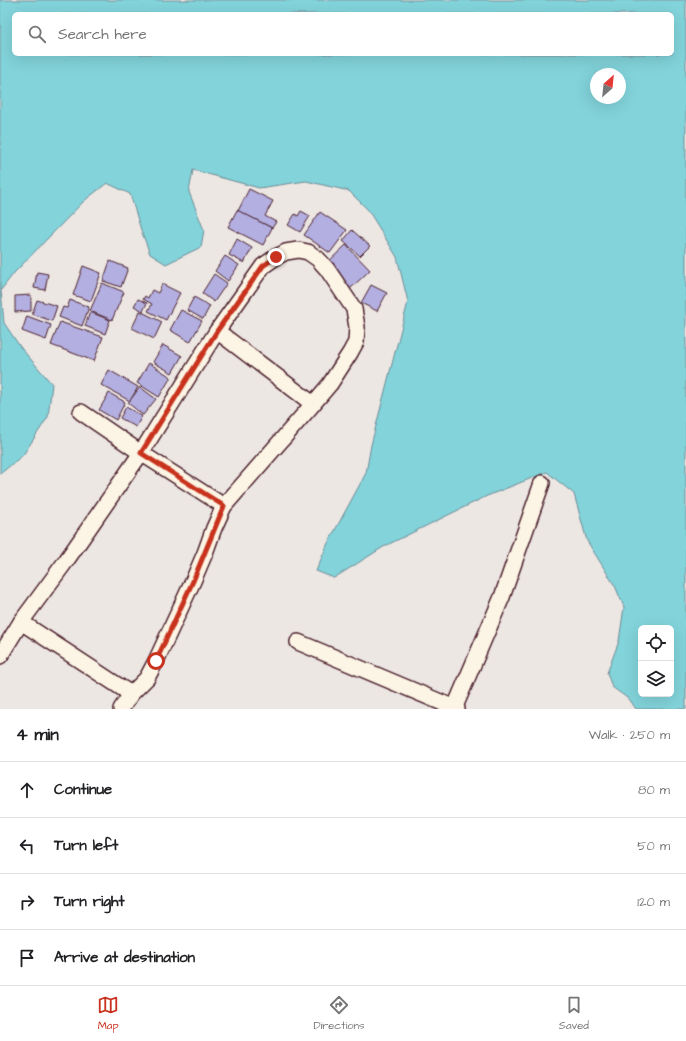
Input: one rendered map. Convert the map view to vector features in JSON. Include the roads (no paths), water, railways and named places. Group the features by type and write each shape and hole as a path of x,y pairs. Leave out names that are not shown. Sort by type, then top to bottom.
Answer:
{"street":[{"path":"0,656 21,622 66,561 141,453 217,331 263,266 286,252 298,250 308,252 318,259 327,270 354,309 357,327 356,342 330,384 224,506 193,581 156,661 147,678 131,694 121,709"},
{"path":"217,331 313,404"},
{"path":"81,412 141,453 224,506"},
{"path":"298,642 455,709 502,597 542,483"},
{"path":"21,622 131,694"}],"water":[{"path":"0,0 686,0 686,709 636,709 630,700 612,687 607,673 619,641 624,607 615,586 587,541 574,494 547,472 487,496 385,546 334,578 316,571 327,545 366,473 371,445 408,302 397,257 368,210 349,191 306,181 259,188 193,170 189,192 204,230 201,247 166,264 150,254 130,194 107,183 84,201 14,273 1,290 4,323 21,348 52,384 48,417 23,455 0,474"}]}
